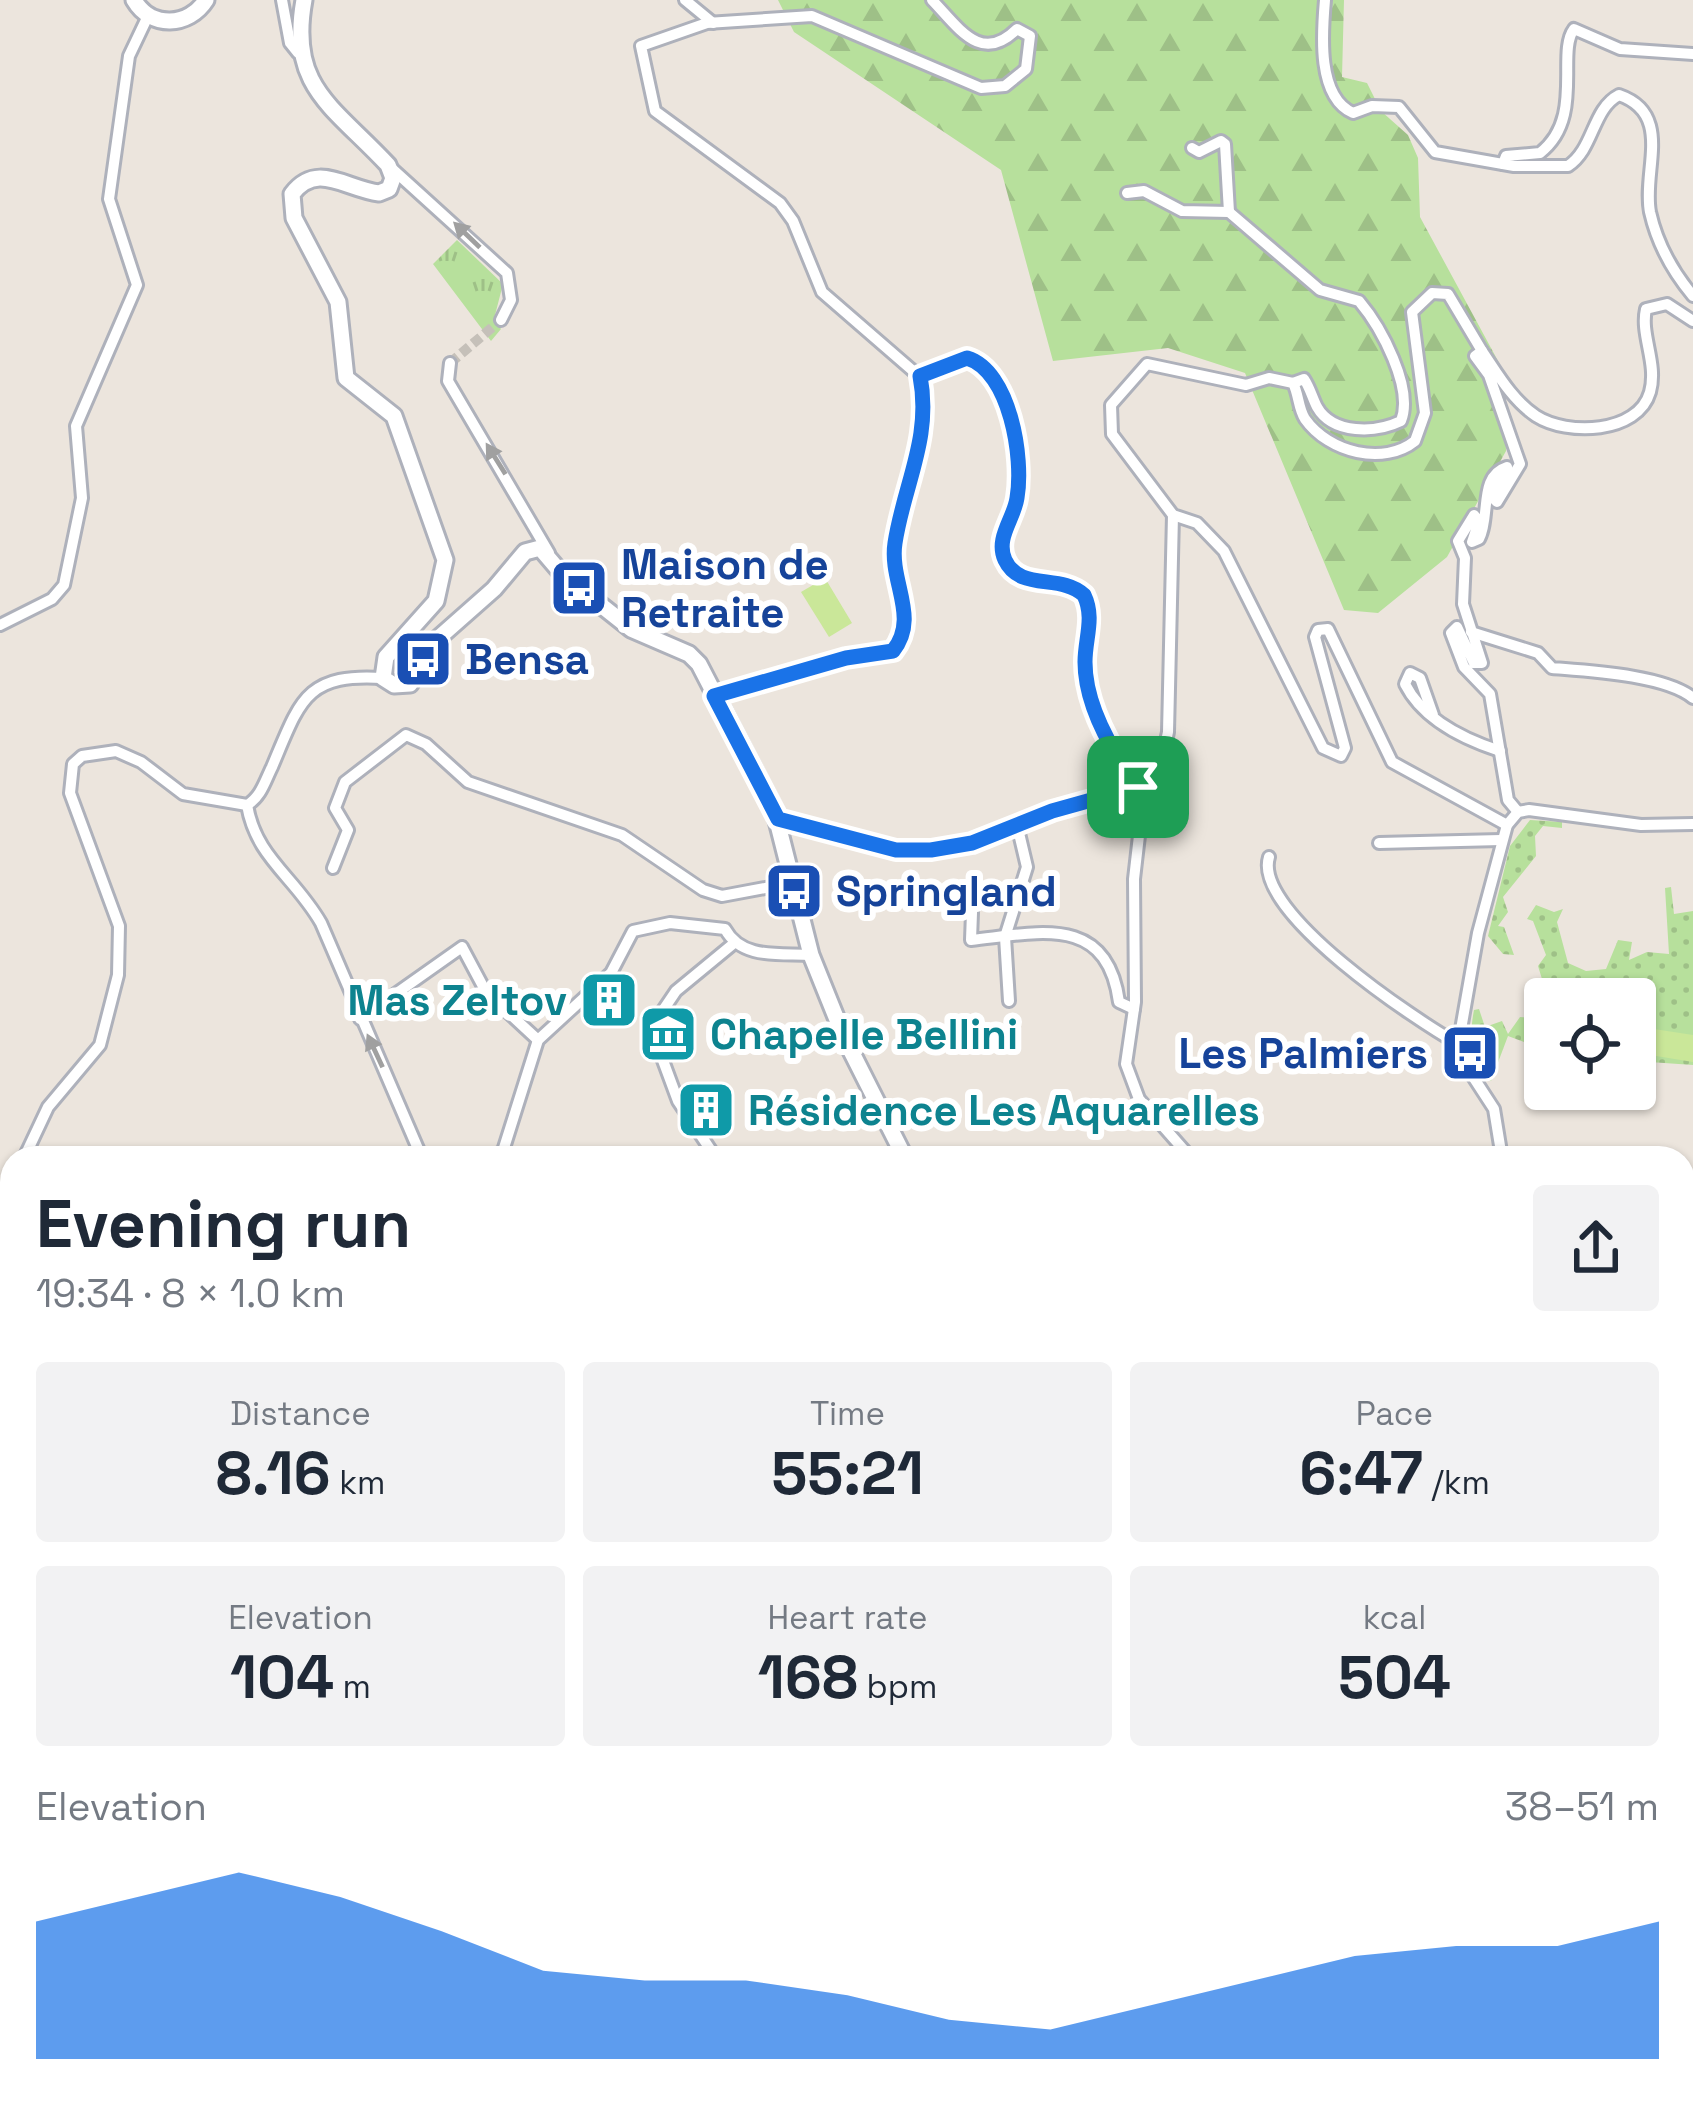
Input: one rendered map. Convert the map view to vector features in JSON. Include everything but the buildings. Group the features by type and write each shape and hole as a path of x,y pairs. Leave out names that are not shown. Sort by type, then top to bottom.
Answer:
{"main road":[{"path":"134,0 148,16 189,19 206,0"},
{"path":"304,0 298,52 313,84 388,165 393,178 385,191 371,193 319,176 302,182 290,201 334,290 346,378 394,416 443,542 444,578 436,601 386,657 383,678 394,685 410,684 434,642 494,589 525,551 539,548 563,575 631,629 694,658 778,819 811,955 840,1028 899,1146"}],"street":[{"path":"282,0 290,43 298,52"},
{"path":"685,0 713,23"},
{"path":"714,696 846,658 893,651 905,636 905,605 894,578 895,542 924,436 926,409 920,376 822,292 793,221 780,203 655,112 641,46 713,23 812,16 981,88 1005,86 1026,69 1030,35 1017,29 998,45 986,47 973,42 932,0"},
{"path":"1325,0 1328,78 1340,106 1353,113 1372,106 1399,107 1435,152 1503,164 1568,166 1586,149 1610,100 1619,95 1628,98 1654,133 1651,217 1669,264 1693,296"},
{"path":"0,625 52,599 64,585 81,511 76,426 136,285 109,199 129,56 148,16"},
{"path":"1503,164 1506,157 1540,153 1554,137 1570,90 1567,39 1574,29 1585,29 1620,49 1693,54"},
{"path":"1192,148 1199,152 1221,141 1225,144 1229,212"},
{"path":"388,165 507,273 511,300 501,320"},
{"path":"1127,193 1144,191 1182,211 1229,212 1320,290 1363,306 1384,344 1406,409 1401,422 1387,428 1350,428 1319,411 1304,379 1293,383 1269,378 1246,385 1147,364 1111,405 1112,434 1173,514 1197,524 1224,551 1323,748 1341,756 1345,748 1315,638 1318,630 1328,629 1392,762 1507,826"},
{"path":"1293,383 1306,420 1322,435 1360,452 1390,456 1415,441 1423,429 1412,312 1432,293 1448,294 1510,391 1541,419 1603,426 1634,416 1646,402 1653,360 1646,308 1667,304 1693,321"},
{"path":"1482,351 1475,356 1490,375 1520,464 1498,502 1493,498 1507,467 1496,473 1484,496 1489,518 1479,539 1472,542 1479,521 1474,515 1459,537 1465,558 1461,593 1483,656 1481,664 1472,660 1459,628 1451,633 1464,667 1490,694 1508,800 1518,812 1650,826 1693,824"},
{"path":"920,376 967,358 982,363 996,379 1019,475 1017,502 1000,546 1007,565 1023,579 1056,580 1084,595 1091,616 1084,667 1106,740 1138,787 1142,801 1134,879 1133,1009 1127,1032 1130,1081 1139,1100 1180,1146"},
{"path":"450,363 448,381 550,556"},
{"path":"778,819 896,850 931,850 972,843 1052,811 1138,787 1163,756 1168,732 1173,514"},
{"path":"1471,632 1529,649 1552,668 1607,670 1677,688 1693,698"},
{"path":"29,1146 61,1089 91,1062 108,1024 118,975 119,926 77,818 70,793 73,764 82,755 116,751 142,762 183,794 247,805 258,797 288,730 318,686 330,679 383,678"},
{"path":"1433,715 1460,736 1500,751"},
{"path":"333,868 348,830 335,808 345,782 406,735 426,744 468,782 622,835 703,890 722,896 792,884"},
{"path":"247,805 253,841 301,888 321,923 417,1146"},
{"path":"1500,1146 1494,1109 1468,1069 1460,1046 1471,970 1502,840 1518,812"},
{"path":"1010,1001 1005,937 1027,867 1018,829"},
{"path":"1379,843 1502,840"},
{"path":"1269,857 1268,875 1297,922 1390,1003 1460,1046"},
{"path":"973,884 971,940 1053,933 1088,939 1101,950 1119,1002 1133,1009"},
{"path":"505,1146 538,1040 610,973 633,932 670,923 725,929 733,944 749,951 811,955"},
{"path":"708,1146 678,1101 651,1028 676,992 733,944"},
{"path":"360,1019 462,947 486,992 538,1040"}],"green space":[{"path":"778,0 1344,0 1342,77 1367,83 1381,111 1408,135 1418,158 1420,217 1504,372 1506,451 1447,557 1378,613 1344,610 1245,373 1168,348 1053,361 1001,170 794,32"},
{"path":"457,240 503,284 494,319 501,329 491,341 433,264"},
{"path":"825,578 852,623 829,637 801,592"},
{"path":"1530,820 1562,822 1562,828 1543,826 1535,836 1536,856 1503,897 1508,912 1498,926 1504,927 1514,955 1503,954 1488,936 1510,846"},
{"path":"1671,887 1674,914 1693,911 1693,1065 1656,1062 1656,978 1542,978 1538,966 1546,955 1533,921 1527,919 1536,905 1554,912 1563,909 1557,922 1568,963 1586,971 1606,969 1618,940 1632,942 1629,960 1647,952 1669,954 1665,888"},
{"path":"1479,1009 1485,1027 1502,1021 1508,1034 1524,1017 1524,1042 1508,1036 1491,1081 1473,1048 1474,1010"},
{"path":"1656,1029 1693,1035 1693,1062 1656,1056"}],"tunnel":[{"path":"450,363 501,320"}],"place":[{"name":"Maison de Retraite","path":"579,588"},
{"name":"Bensa","path":"423,659"},
{"name":"Springland","path":"794,891"},
{"name":"Mas Zeltov","path":"609,1000"},
{"name":"Chapelle Bellini","path":"668,1034"},
{"name":"Les Palmiers","path":"1470,1053"},
{"name":"Résidence Les Aquarelles","path":"706,1110"}],"route":[{"path":"967,358 982,363 996,379 1019,475 1017,502 1000,546 1007,565 1023,579 1056,580 1075,586 1084,595 1091,616 1084,667 1106,740 1138,787 1099,802 1052,811 972,843 896,850 778,819 714,696 846,658 893,651 905,636 905,605 894,578 895,542 924,436 926,409 920,376 949,361 967,358"}]}
